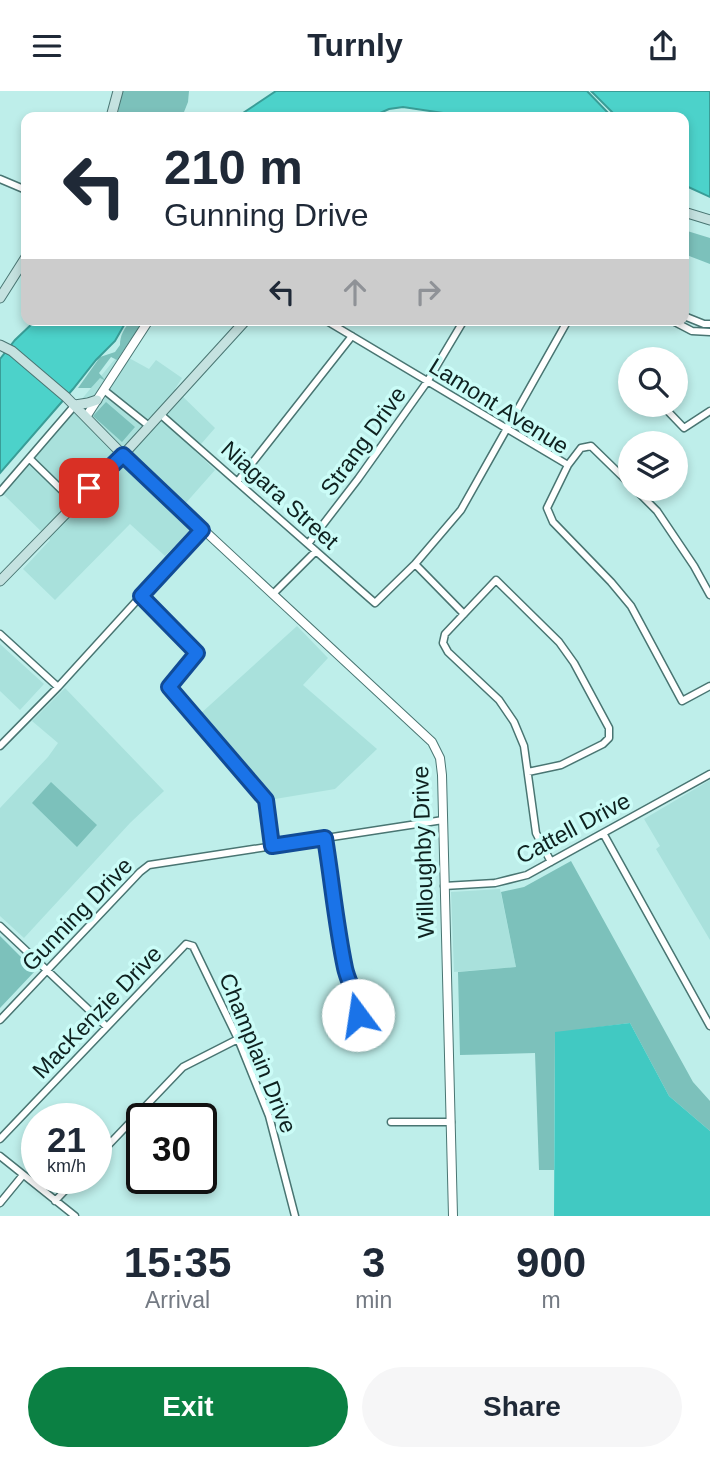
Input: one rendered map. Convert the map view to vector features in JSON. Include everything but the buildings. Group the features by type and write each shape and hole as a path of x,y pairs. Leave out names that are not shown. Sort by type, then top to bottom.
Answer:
{"main road":[{"path":"112,112 118,91"},
{"path":"689,214 710,220"},
{"path":"0,300 21,265"},
{"path":"0,582 123,455 241,326"},
{"path":"0,338 74,404 123,455"},
{"path":"0,345 12,351"},
{"path":"74,404 97,400"}],"street":[{"path":"0,179 21,188"},
{"path":"689,318 710,324"},
{"path":"86,417 145,326"},
{"name":"Lamont Avenue","path":"334,326 568,465 547,508 553,523 631,606 682,701 710,686"},
{"name":"Strang Drive","path":"308,544 427,382 460,326"},
{"path":"464,614 415,564 461,510 565,326"},
{"path":"682,326 692,331 710,332"},
{"path":"238,481 352,336"},
{"path":"104,390 149,426"},
{"path":"0,492 74,404"},
{"path":"673,417 684,428 710,411"},
{"name":"Niagara Street","path":"160,414 375,603 415,564"},
{"path":"568,465 581,448 591,446 618,472"},
{"name":"Willoughby Drive","path":"123,455 432,742 438,753 443,820 453,1216"},
{"path":"30,459 75,503"},
{"path":"647,501 657,511 694,566 710,595"},
{"path":"0,746 202,530"},
{"path":"273,594 316,551"},
{"path":"528,772 561,765 603,744 609,738 610,728 568,653 496,580 445,634 443,646 509,712 521,737 536,833 551,862"},
{"path":"141,596 197,653 169,687 266,800 272,846"},
{"path":"0,634 58,687"},
{"name":"Cattell Drive","path":"444,885 488,884 527,875 710,773"},
{"name":"Gunning Drive","path":"0,1020 145,867 154,863 443,820"},
{"path":"603,833 710,1026"},
{"path":"325,838 345,969 358,1010"},
{"path":"0,926 107,1027"},
{"name":"MacKenzie Drive","path":"0,1139 186,944 193,946"},
{"name":"Champlain Drive","path":"193,946 238,1039 269,1116 295,1216"},
{"path":"148,1103 183,1067 238,1039"},
{"path":"391,1122 451,1122"},
{"path":"112,1141 126,1126"},
{"path":"0,1156 21,1173"},
{"path":"0,1203 21,1177"},
{"path":"46,1194 75,1216"},
{"path":"55,1201 62,1194"}],"shaded area":[{"path":"122,91 189,91 184,112 118,112"},
{"path":"276,91 587,91 607,112 436,112 403,107 382,112 244,112"},
{"path":"591,91 710,91 710,197 689,187 689,112 612,112"},
{"path":"689,232 710,238 710,264 689,256"},
{"path":"30,326 124,326 115,341 0,473 0,359"},
{"path":"127,326 140,326 117,360 111,357 99,373 104,380 100,378 91,388 78,388 100,357 115,352"},
{"path":"120,353 149,369 156,360 182,378 175,389 215,428 195,451 215,470 177,513 194,526 165,556 130,524 55,600 23,569 50,540 3,494"},
{"path":"106,402 135,427 122,442 93,416"},
{"path":"297,626 328,658 303,685 377,749 335,789 275,799 199,715"},
{"path":"0,644 44,684 20,710 0,691"},
{"path":"65,688 164,791 130,823 24,938 0,916 0,808 58,743 32,721"},
{"path":"710,780 710,940 656,849 660,846 644,819"},
{"path":"51,782 97,825 77,847 32,803"},
{"path":"571,861 693,1082 710,1101 710,1131 669,1096 630,1023 555,1033 554,1170 539,1170 535,1053 460,1055 458,972 516,967 501,892 524,887"},
{"path":"500,889 516,967 454,972 451,892"},
{"path":"0,936 35,971 0,1008"},
{"path":"630,1023 669,1096 710,1131 710,1216 554,1216 555,1032"}],"route":[{"path":"89,488 123,455 202,530 141,596 197,653 169,687 266,800 272,846 325,838 343,958 358,1015"}]}
